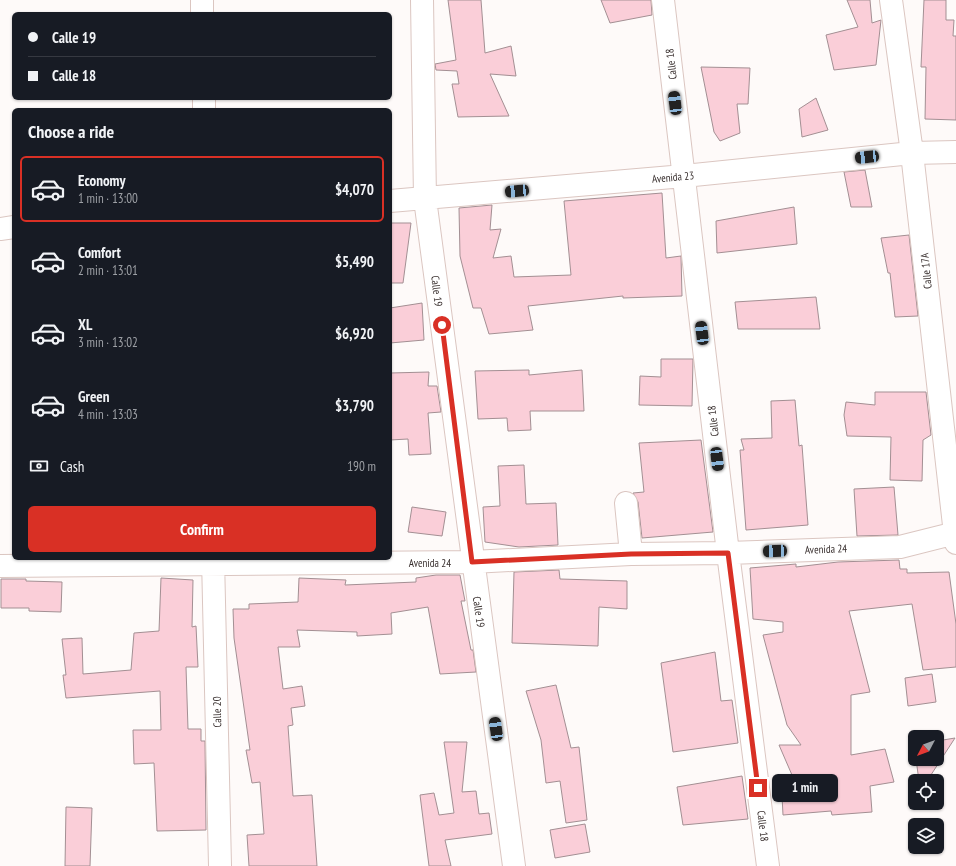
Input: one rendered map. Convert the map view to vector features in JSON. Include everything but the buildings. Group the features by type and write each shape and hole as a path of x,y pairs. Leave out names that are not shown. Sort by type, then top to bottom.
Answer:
{"street":[{"path":"202,0 202,12"},
{"name":"Calle 19","path":"422,0 425,199 472,562 514,866"},
{"name":"Calle 18","path":"663,0 728,553 768,866"},
{"name":"Calle 17A","path":"891,0 912,153 956,536"},
{"name":"Avenida 23","path":"392,201 684,176 912,153 956,152"},
{"path":"0,228 12,227"},
{"path":"626,503 631,554"},
{"name":"Avenida 24","path":"0,566 213,561 472,562 631,554 728,553 900,546 956,536"},
{"name":"Calle 20","path":"213,561 220,866"}],"route":[{"path":"442,325 472,562 631,554 728,553 758,788"}]}
